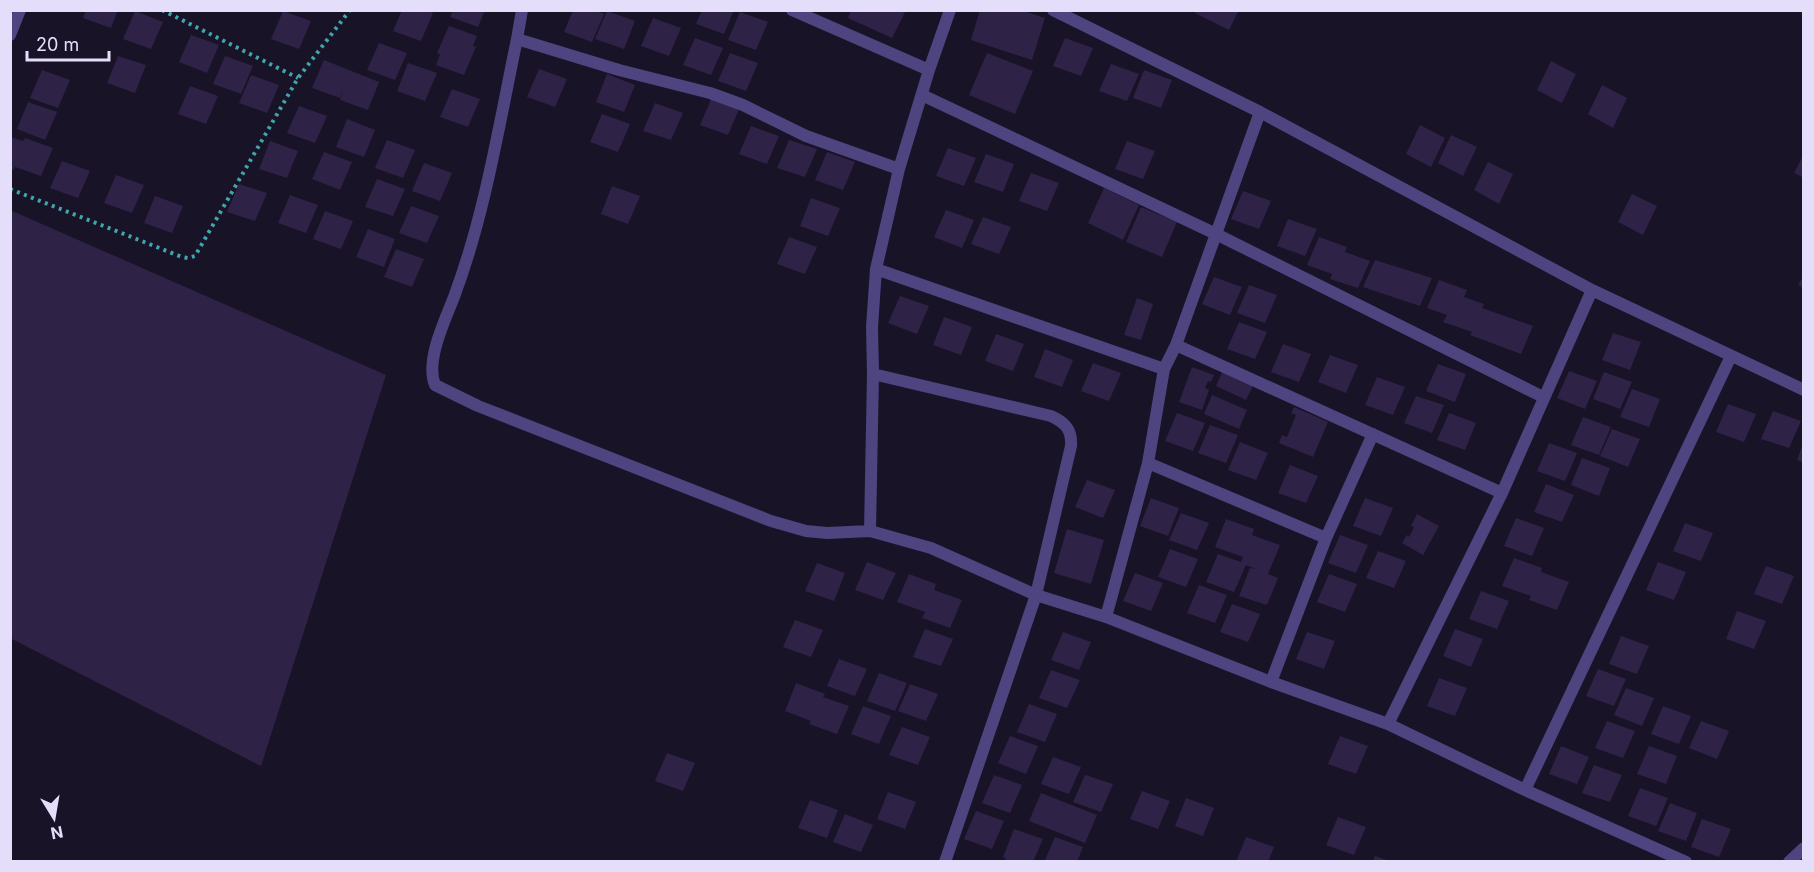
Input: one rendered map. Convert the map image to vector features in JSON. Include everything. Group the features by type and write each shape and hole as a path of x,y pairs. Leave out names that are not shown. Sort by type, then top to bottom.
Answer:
{"street":[{"path":"10,35 20,10"},
{"path":"522,10 518,39 470,252 434,358 432,372 435,385 478,406 771,521 806,531 827,533 870,531 931,548 1036,595 1106,617 1271,682 1388,724 1525,790 1686,861"},
{"path":"792,10 929,70"},
{"path":"870,531 872,327 876,269 900,169 921,95 950,10"},
{"path":"1053,10 1260,112 1592,290 1803,390"},
{"path":"518,39 619,70 710,93 742,105 806,136 900,169"},
{"path":"921,95 1216,234 1543,398"},
{"path":"1106,617 1148,463 1164,369 1176,345 1260,112"},
{"path":"876,269 1164,369"},
{"path":"1388,724 1502,493 1592,290"},
{"path":"1176,345 1502,493"},
{"path":"1525,790 1731,356"},
{"path":"873,374 1051,416 1063,422 1071,436 1071,446 1036,595 945,861"},
{"path":"1271,682 1326,538 1373,434"},
{"path":"1148,463 1326,538"},
{"path":"1789,861 1803,848"}],"path":[{"path":"162,10 298,78"},
{"path":"10,189 182,257 195,256 298,78 350,10"}],"building":[{"path":"86,10 118,10 111,28 83,18"},
{"path":"402,10 425,10 433,13 421,41 393,31"},
{"path":"453,10 485,10 478,27 450,17"},
{"path":"573,10 593,10 604,14 592,42 564,32"},
{"path":"702,10 734,10 724,34 696,24"},
{"path":"851,10 906,10 892,38 848,18"},
{"path":"980,10 1021,10 1045,18 1032,60 971,40"},
{"path":"1196,10 1239,10 1229,30 1195,13"},
{"path":"135,11 163,22 151,49 123,39"},
{"path":"283,11 311,21 299,49 271,39"},
{"path":"607,11 635,21 624,49 595,39"},
{"path":"740,12 768,22 756,50 728,40"},
{"path":"653,18 681,28 669,56 641,46"},
{"path":"449,26 477,36 473,46 476,47 464,75 436,65 440,54 437,53"},
{"path":"191,35 219,45 207,73 179,62"},
{"path":"695,38 723,48 711,75 683,65"},
{"path":"1065,38 1093,48 1081,76 1053,66"},
{"path":"379,43 407,53 395,80 367,70"},
{"path":"730,53 758,63 746,91 718,81"},
{"path":"987,53 1033,71 1015,114 969,95"},
{"path":"118,56 146,65 135,93 107,83"},
{"path":"225,56 253,66 241,94 213,84"},
{"path":"324,60 379,82 368,110 340,100 343,90 340,98 312,88"},
{"path":"1551,61 1576,74 1562,103 1537,90"},
{"path":"408,63 437,73 425,101 397,91"},
{"path":"1111,64 1139,74 1127,101 1099,91"},
{"path":"539,69 567,79 555,107 527,97"},
{"path":"42,70 70,80 58,108 30,98"},
{"path":"1144,70 1172,80 1161,108 1133,98"},
{"path":"607,74 635,85 624,112 596,102"},
{"path":"251,75 279,85 267,113 239,103"},
{"path":"1602,85 1627,98 1613,128 1588,114"},
{"path":"190,86 218,96 206,124 178,114"},
{"path":"452,89 480,99 468,127 440,117"},
{"path":"712,97 740,107 728,135 700,125"},
{"path":"28,102 57,112 45,140 17,129"},
{"path":"655,103 683,113 671,140 643,131"},
{"path":"299,106 327,116 315,143 287,133"},
{"path":"602,114 630,124 618,152 590,142"},
{"path":"347,119 375,130 364,157 336,147"},
{"path":"1420,125 1445,138 1431,167 1406,154"},
{"path":"751,126 779,136 767,164 739,154"},
{"path":"1451,135 1477,147 1463,176 1438,163"},
{"path":"10,137 23,141 25,138 53,148 41,176 15,167 14,170 10,169"},
{"path":"387,140 415,150 403,178 375,168"},
{"path":"789,140 817,149 805,177 777,168"},
{"path":"270,141 298,151 287,178 259,169"},
{"path":"1127,141 1155,151 1143,179 1115,169"},
{"path":"948,148 976,158 964,186 936,176"},
{"path":"324,152 352,162 340,190 312,179"},
{"path":"827,152 855,162 843,190 815,180"},
{"path":"986,154 1014,164 1003,192 974,182"},
{"path":"1804,154 1804,178 1794,173"},
{"path":"62,161 90,171 78,198 50,188"},
{"path":"1488,162 1513,174 1499,204 1474,190"},
{"path":"424,163 452,173 440,201 412,191"},
{"path":"1031,173 1059,183 1047,211 1019,201"},
{"path":"116,175 144,185 132,213 104,203"},
{"path":"377,179 405,189 393,216 365,207"},
{"path":"239,184 267,193 255,221 227,212"},
{"path":"612,186 640,196 628,224 601,214"},
{"path":"1104,188 1139,205 1123,240 1088,223"},
{"path":"1243,191 1271,201 1259,229 1231,219"},
{"path":"1632,194 1657,206 1643,235 1618,222"},
{"path":"290,195 318,205 306,233 278,223"},
{"path":"155,196 183,206 172,233 144,223"},
{"path":"811,198 840,208 828,236 800,226"},
{"path":"411,206 439,216 427,243 399,233"},
{"path":"1141,207 1177,222 1162,257 1126,242"},
{"path":"10,210 386,375 261,766 10,638"},
{"path":"946,210 974,220 962,248 934,237"},
{"path":"325,211 353,221 341,249 313,239"},
{"path":"983,217 1011,227 999,254 971,244"},
{"path":"1288,219 1317,229 1305,256 1277,246"},
{"path":"368,229 395,239 384,267 356,257"},
{"path":"789,237 817,247 805,274 777,264"},
{"path":"1319,237 1347,247 1345,252 1370,261 1358,288 1330,279 1332,274 1307,265"},
{"path":"396,249 424,259 412,287 384,277"},
{"path":"1375,260 1432,278 1420,306 1363,287"},
{"path":"1804,275 1804,288 1798,285"},
{"path":"1214,277 1242,287 1230,315 1202,304"},
{"path":"1439,280 1467,290 1464,297 1484,304 1482,308 1533,326 1521,354 1443,322 1447,315 1427,308"},
{"path":"1249,285 1277,295 1265,323 1237,313"},
{"path":"900,296 929,306 917,334 888,323"},
{"path":"1137,298 1153,304 1141,340 1124,335"},
{"path":"944,317 972,327 961,355 933,345"},
{"path":"1239,322 1267,332 1255,359 1227,349"},
{"path":"1613,333 1641,342 1630,370 1602,360"},
{"path":"996,334 1024,344 1013,371 985,361"},
{"path":"1283,344 1311,354 1299,382 1271,372"},
{"path":"1045,349 1073,360 1062,387 1034,377"},
{"path":"1330,355 1358,365 1346,393 1318,382"},
{"path":"1093,363 1121,373 1109,401 1081,391"},
{"path":"1438,364 1466,374 1455,402 1426,391"},
{"path":"1192,367 1214,375 1205,388 1209,390 1202,410 1179,402"},
{"path":"1223,370 1254,384 1246,400 1216,386"},
{"path":"1569,371 1597,381 1585,409 1557,398"},
{"path":"1604,372 1632,382 1620,409 1593,399"},
{"path":"1377,377 1405,387 1393,415 1365,405"},
{"path":"1632,389 1660,399 1649,427 1620,417"},
{"path":"1212,395 1247,410 1239,429 1204,414"},
{"path":"1416,396 1444,405 1432,433 1404,423"},
{"path":"1728,404 1756,414 1744,442 1716,432"},
{"path":"1294,407 1328,422 1313,457 1279,443 1282,435 1287,437 1296,415 1291,413"},
{"path":"1773,411 1801,421 1789,448 1761,439"},
{"path":"1177,413 1205,423 1193,451 1165,441"},
{"path":"1449,413 1476,423 1465,450 1437,440"},
{"path":"1583,417 1611,427 1599,455 1571,445"},
{"path":"1210,425 1238,435 1226,463 1198,453"},
{"path":"1612,429 1640,439 1628,467 1600,456"},
{"path":"1240,442 1268,453 1256,480 1228,470"},
{"path":"1549,443 1577,453 1565,481 1537,471"},
{"path":"1804,444 1804,463 1797,460"},
{"path":"1582,458 1610,468 1599,496 1571,485"},
{"path":"1290,465 1318,476 1306,503 1278,493"},
{"path":"1087,480 1115,490 1103,518 1075,507"},
{"path":"1546,484 1574,495 1562,522 1534,512"},
{"path":"1151,498 1179,508 1168,536 1140,526"},
{"path":"1365,498 1393,508 1381,536 1353,526"},
{"path":"1181,513 1209,523 1197,550 1169,540"},
{"path":"1417,514 1439,526 1423,555 1402,543 1407,535 1409,537"},
{"path":"1516,518 1544,528 1532,556 1504,546"},
{"path":"1226,519 1254,529 1252,535 1280,545 1268,574 1278,578 1267,605 1239,596 1250,568 1256,569 1246,565 1234,592 1206,582 1218,554 1241,562 1243,557 1215,547"},
{"path":"1685,523 1713,533 1701,561 1673,551"},
{"path":"1067,529 1104,540 1091,584 1054,573"},
{"path":"1340,535 1368,545 1356,573 1328,563"},
{"path":"1170,549 1198,559 1186,587 1158,577"},
{"path":"1378,551 1406,561 1394,588 1366,578"},
{"path":"1514,558 1542,568 1541,572 1569,582 1557,610 1529,600 1531,596 1502,586"},
{"path":"867,562 896,573 883,600 855,590"},
{"path":"1658,562 1686,572 1674,600 1646,590"},
{"path":"817,563 845,573 834,601 805,591"},
{"path":"1766,566 1794,576 1782,604 1754,594"},
{"path":"1135,573 1163,583 1151,611 1123,601"},
{"path":"909,574 936,584 934,590 962,600 950,628 922,618 925,612 897,602"},
{"path":"1329,574 1357,584 1345,612 1317,602"},
{"path":"1199,585 1227,595 1215,623 1187,613"},
{"path":"1481,591 1509,601 1497,629 1469,619"},
{"path":"1232,604 1260,614 1248,642 1220,632"},
{"path":"1737,611 1766,621 1754,649 1726,639"},
{"path":"795,620 823,630 811,657 783,647"},
{"path":"925,629 953,639 941,666 913,657"},
{"path":"1455,629 1483,639 1471,667 1443,656"},
{"path":"1063,632 1091,642 1079,670 1051,660"},
{"path":"1307,632 1335,641 1324,669 1296,659"},
{"path":"1621,636 1649,646 1637,674 1609,664"},
{"path":"839,659 867,669 855,696 827,686"},
{"path":"1598,669 1626,679 1614,706 1586,696"},
{"path":"1051,670 1080,680 1067,708 1039,698"},
{"path":"879,673 907,683 895,711 867,701"},
{"path":"1439,678 1467,688 1455,716 1427,706"},
{"path":"796,683 825,694 823,697 849,706 837,734 809,724 811,721 785,711"},
{"path":"910,684 938,694 926,721 898,711"},
{"path":"1626,688 1654,698 1642,726 1614,715"},
{"path":"1029,704 1057,714 1045,742 1017,732"},
{"path":"863,706 891,716 879,744 851,734"},
{"path":"1663,706 1691,716 1679,744 1651,734"},
{"path":"1607,721 1635,731 1623,758 1595,748"},
{"path":"1701,721 1729,731 1717,759 1689,748"},
{"path":"902,727 930,737 918,765 889,755"},
{"path":"1010,736 1038,746 1026,774 998,763"},
{"path":"1340,736 1368,746 1356,774 1328,764"},
{"path":"1561,746 1589,757 1577,784 1549,774"},
{"path":"1649,746 1677,756 1666,784 1637,774"},
{"path":"667,753 695,763 683,791 655,781"},
{"path":"1053,757 1081,767 1069,794 1041,784"},
{"path":"1594,765 1622,775 1610,802 1582,793"},
{"path":"994,775 1022,785 1010,813 982,803"},
{"path":"1085,775 1113,784 1101,812 1073,802"},
{"path":"1640,788 1668,798 1656,826 1628,816"},
{"path":"1142,791 1170,801 1158,829 1130,819"},
{"path":"888,792 916,802 905,829 877,819"},
{"path":"1041,793 1097,815 1085,843 1029,821"},
{"path":"1186,798 1214,808 1203,836 1175,826"},
{"path":"810,800 838,810 827,838 798,828"},
{"path":"1670,803 1697,813 1686,841 1658,831"},
{"path":"976,811 1004,821 992,849 964,839"},
{"path":"845,814 873,825 861,852 833,842"},
{"path":"1338,817 1366,827 1354,855 1326,845"},
{"path":"1702,819 1731,829 1719,857 1691,847"},
{"path":"1014,829 1043,839 1033,862 1004,862 1006,858 1003,857"},
{"path":"1055,837 1083,847 1077,862 1044,862"},
{"path":"1246,837 1274,847 1268,862 1236,862"},
{"path":"1375,856 1390,861 1390,862 1373,862"}]}
